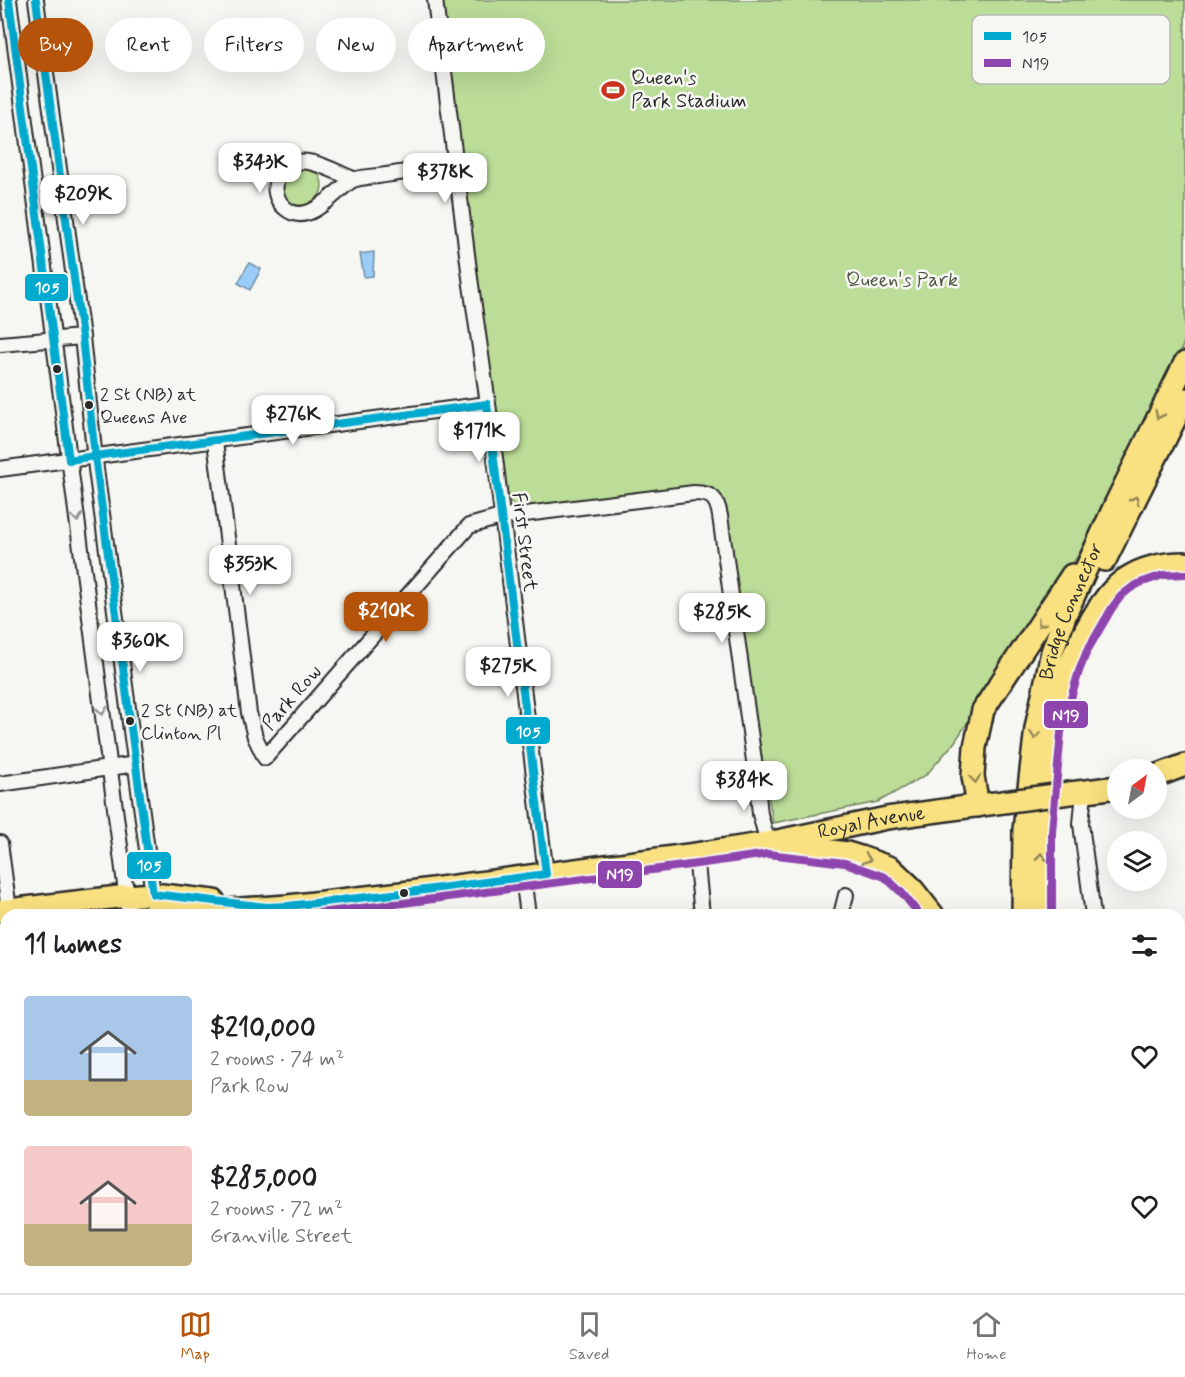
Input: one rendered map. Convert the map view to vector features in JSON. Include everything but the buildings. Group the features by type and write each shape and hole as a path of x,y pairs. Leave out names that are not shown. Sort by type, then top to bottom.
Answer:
{"main road":[{"name":"Bridge Connector","path":"1023,909 1024,830 1036,728 1052,652 1066,613 1116,503 1185,363"},
{"name":"Bridge Connector","path":"1041,909 1041,831 1051,730 1061,663 1080,612 1185,399"},
{"path":"978,806 974,777 975,747 983,710 1054,604 1116,503"},
{"path":"1051,730 1069,667 1078,646 1113,589 1136,573 1161,565 1185,564"},
{"path":"1167,772 1185,765"},
{"path":"1167,782 1185,781"},
{"name":"Royal Avenue","path":"45,909 154,904 288,906 546,874 697,863 768,843 860,823 1107,789"},
{"path":"768,843 847,853 891,868 910,886 928,909"}],"street":[{"path":"9,0 128,905"},
{"path":"36,0 82,337 95,456 154,904"},
{"name":"First Street","path":"435,0 546,874"},
{"path":"353,180 307,161 297,161 279,173 275,191 279,201 287,210 306,214 316,210 353,180 455,165"},
{"path":"0,344 82,337"},
{"path":"0,469 488,404"},
{"name":"Park Row","path":"214,441 250,720 265,758 469,526 501,517 694,493 702,493 714,498 719,509 760,814 768,843"},
{"path":"0,784 136,764"},
{"path":"1077,793 1092,909"},
{"path":"0,843 4,909"},
{"path":"697,863 701,909"},
{"path":"524,877 527,909"},
{"path":"842,909 846,895"}],"green space":[{"name":"Queen's Park","path":"441,0 1185,0 1185,339 1179,356 1079,554 954,743 926,775 878,802 773,823 718,493 520,506 510,501 507,494 451,72 545,72 545,18 443,18"},
{"path":"295,166 312,168 317,171 322,186 316,199 302,205 288,201 282,192 282,180"}],"water":[{"path":"374,252 373,276 364,277 360,254"},
{"path":"249,263 261,269 250,290 238,283"}],"transit line":[{"name":"105","path":"9,0 69,460 95,456"},
{"name":"105","path":"36,0 82,337 95,456"},
{"name":"105","path":"487,404 546,874 288,906 267,907 153,894 95,456 487,404"},
{"name":"N19","path":"1052,909 1052,832 1061,732 1079,671 1087,651 1121,596 1140,583 1163,575 1185,574"},
{"name":"N19","path":"352,909 768,854 845,863 885,877 915,909"}],"place":[{"name":"Queen's Park Stadium","path":"613,90"},
{"name":"2 St (NB) at Queens Ave","path":"89,405"},
{"name":"2 St (NB) at Clinton Pl","path":"130,721"}]}
